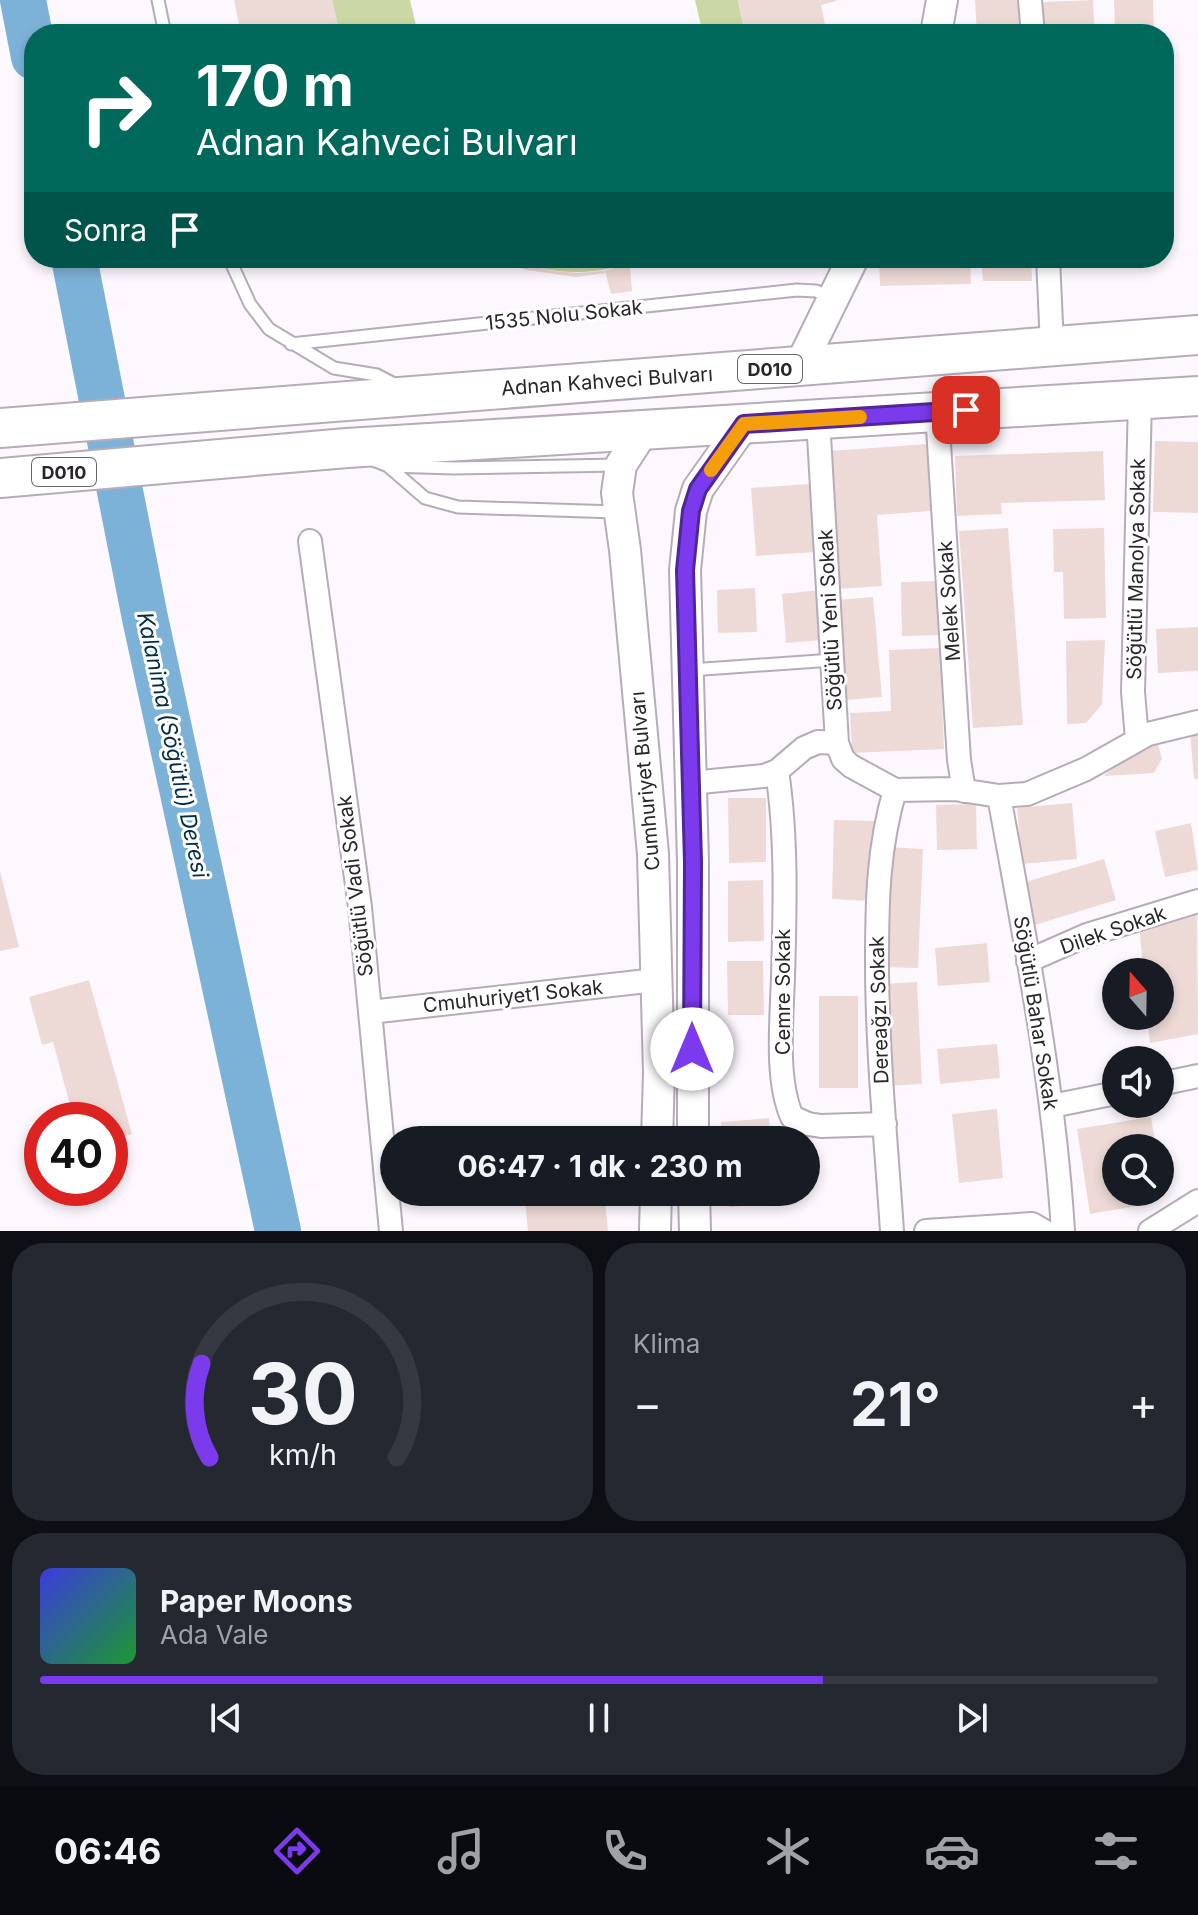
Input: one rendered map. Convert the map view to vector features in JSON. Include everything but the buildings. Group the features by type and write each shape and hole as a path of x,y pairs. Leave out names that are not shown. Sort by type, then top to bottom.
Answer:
{"highway":[{"name":"Adnan Kahveci Bulvarı","path":"0,428 1198,335"},
{"name":"D010","path":"0,478 344,448 1198,396"}],"street":[{"path":"938,24 942,0"},
{"path":"1030,0 1032,24"},
{"path":"800,366 849,268"},
{"path":"1048,268 1052,346"},
{"name":"Söğütlü Manolya Sokak","path":"1137,739 1133,692 1140,399"},
{"name":"Melek Sokak","path":"937,412 959,760 964,791"},
{"name":"Söğütlü Yeni Sokak","path":"818,419 837,743"},
{"name":"Cumhuriyet Bulvarı","path":"693,1126 685,570 691,511 698,489 744,424"},
{"path":"621,465 643,431"},
{"name":"Cumhuriyet Bulvarı","path":"621,465 617,493 653,854 657,1126"},
{"name":"Söğütlü Vadi Sokak","path":"310,541 360,907 391,1231"},
{"path":"690,783 764,776 777,771 804,748 818,742 837,743 843,759 851,766 895,790 964,791 999,796 1027,794 1057,783 1148,734 1198,722"},
{"name":"Cemre Sokak","path":"777,771 782,843 782,1050 786,1102 792,1117 808,1124 885,1124"},
{"name":"Dereağzı Sokak","path":"892,1231 877,996 877,911 880,848 895,790"},
{"name":"Söğütlü Bahar Sokak","path":"999,796 1052,1106 1063,1231"},
{"name":"Dilek Sokak","path":"1028,961 1087,935 1198,901"},
{"name":"Cmuhuriyet1 Sokak","path":"370,1012 656,980"},
{"path":"1174,1081 1198,1076"},
{"path":"1052,1106 1102,1096"},
{"path":"1150,1231 1198,1201"},
{"path":"655,1231 656,1206"},
{"path":"694,1206 695,1231"},
{"path":"926,1231 1032,1224 1044,1231"}],"lane":[{"path":"158,0 163,24"},
{"path":"234,268 250,304 269,329 334,368 390,380 399,387 404,397"},
{"name":"1535 Nolu Sokak","path":"291,344 797,290 816,291 835,299"},
{"path":"344,448 388,466 425,498 458,507 621,513"},
{"path":"388,466 621,465"},
{"path":"687,671 833,660"}],"green space":[{"path":"332,0 410,0 416,24 338,24"},
{"path":"695,0 738,0 743,24 701,24"},
{"path":"542,268 612,268 576,272"}],"waterway":[{"name":"Kalanima (Söğütlü) Deresi","path":"23,0 28,24"},
{"name":"Kalanima (Söğütlü) Deresi","path":"76,268 145,618 278,1231"}],"slow traffic":[{"path":"711,470 744,424 860,417"}],"route":[{"path":"692,1049 693,862 685,570 691,511 698,489 744,424 966,410"}]}
